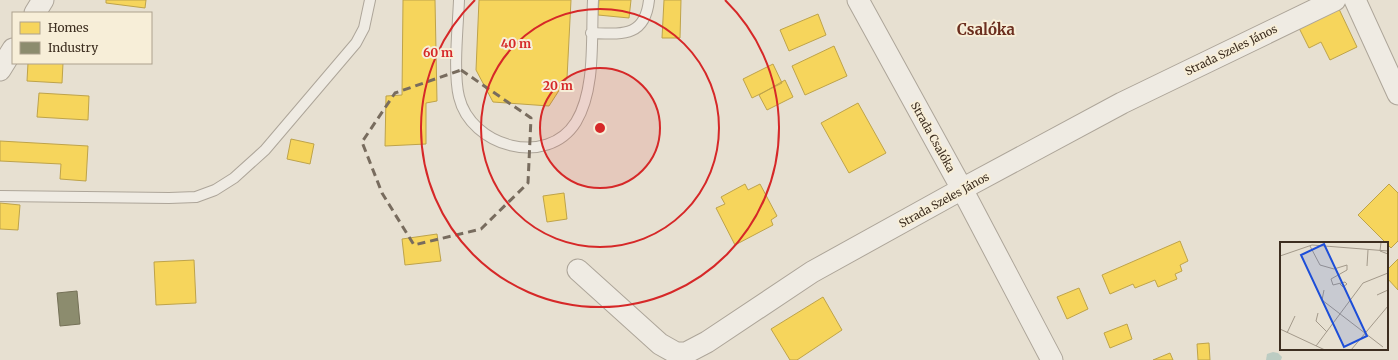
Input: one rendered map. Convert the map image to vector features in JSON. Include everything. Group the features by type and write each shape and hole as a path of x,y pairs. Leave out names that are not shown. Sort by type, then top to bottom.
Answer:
{"street":[{"path":"36,12 43,0"},
{"name":"Strada Csalóka","path":"858,0 962,189 1052,360"},
{"name":"Strada Szeles János","path":"578,270 660,344 676,354 697,354 812,272 1122,103 1335,0"},
{"path":"1355,0 1398,94"},
{"path":"0,70 12,51"}],"lane":[{"path":"0,196 168,198 196,197 215,190 234,178 266,150 356,43 364,28 370,0"},
{"path":"459,0 457,83 463,109 474,127 484,135 508,144 535,148 547,146 567,134 575,123 583,106 589,85 593,0"},
{"path":"591,33 623,34 631,31 638,26 644,18 648,10 649,0"}],"highlighted area":[{"path":"461,70 531,118 528,183 481,229 414,245 382,193 362,142 395,93"}],"shaded area":[{"path":"1273,352 1278,353 1282,357 1281,360 1266,360 1267,354"}],"building: Homes":[{"path":"106,0 146,0 145,8 106,3"},
{"path":"403,0 435,0 437,101 426,103 426,144 385,146 386,96 402,95"},
{"path":"479,0 571,0 567,78 549,106 493,102 476,70"},
{"path":"599,0 631,0 629,18 598,15"},
{"path":"664,0 681,0 680,38 662,38"},
{"path":"1339,9 1357,47 1330,60 1321,42 1309,48 1299,28"},
{"path":"818,14 826,35 789,51 780,30"},
{"path":"834,46 847,76 805,95 792,66"},
{"path":"28,64 63,64 62,83 27,81"},
{"path":"773,64 782,83 752,98 743,79"},
{"path":"785,80 793,97 767,110 759,95"},
{"path":"39,93 89,96 88,120 37,117"},
{"path":"858,103 886,153 849,173 821,123"},
{"path":"291,139 314,144 310,164 287,159"},
{"path":"0,141 88,146 86,181 60,179 61,164 0,161"},
{"path":"745,184 748,190 760,184 777,216 771,220 773,225 735,245 716,208 725,204 721,197"},
{"path":"1389,184 1398,193 1398,241 1391,248 1388,245 1388,242 1385,242 1358,215"},
{"path":"564,193 567,219 547,222 543,196"},
{"path":"0,203 20,205 18,230 0,229"},
{"path":"437,234 441,261 405,265 402,239"},
{"path":"1180,241 1188,261 1180,265 1182,271 1175,274 1177,279 1158,287 1155,280 1135,288 1133,284 1110,294 1102,275"},
{"path":"1398,259 1398,290 1388,279 1388,269"},
{"path":"194,260 196,303 156,305 154,262"},
{"path":"1079,288 1088,309 1067,319 1057,297"},
{"path":"823,297 842,330 797,360 790,360 771,329"},
{"path":"1127,324 1132,339 1110,348 1104,333"},
{"path":"1209,343 1210,360 1198,360 1197,344"},
{"path":"1170,353 1173,360 1153,360"}],"building: Industry":[{"path":"77,291 80,324 60,326 57,293"}],"district":[{"name":"Csalóka","path":"986,29"}]}
